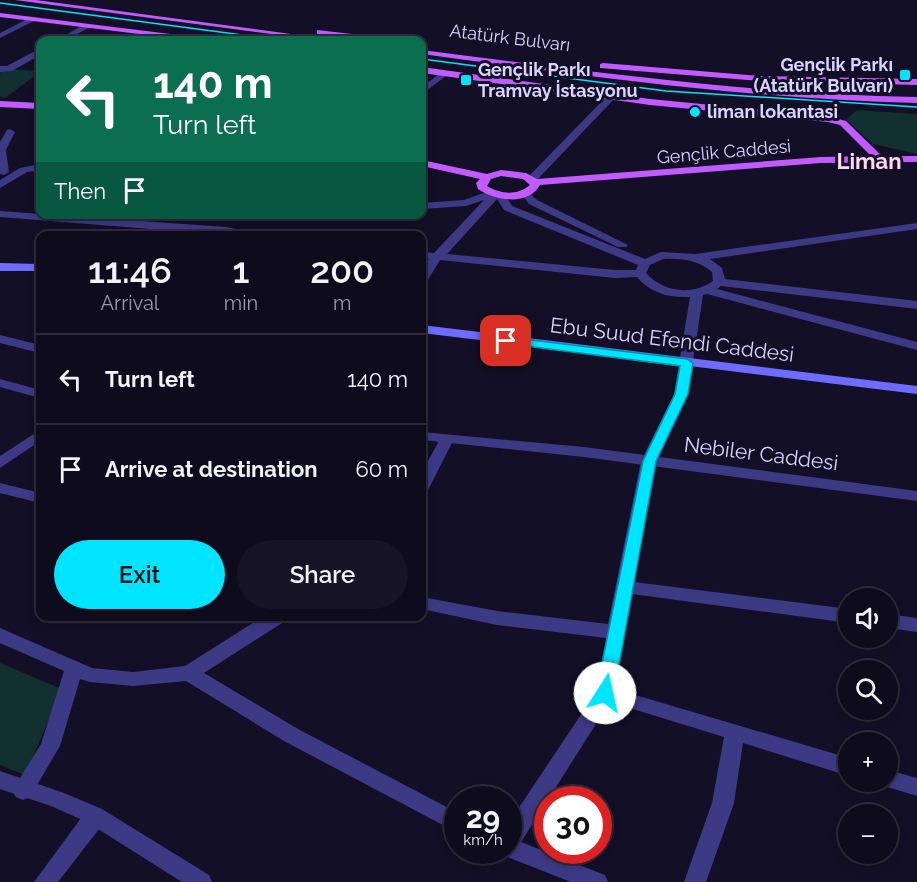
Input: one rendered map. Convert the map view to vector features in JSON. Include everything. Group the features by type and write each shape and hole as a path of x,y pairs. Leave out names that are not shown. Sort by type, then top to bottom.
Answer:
{"main road":[{"path":"19,0 301,36"},
{"path":"84,0 358,36"},
{"path":"0,15 171,36"},
{"name":"Atatürk Bulvarı","path":"426,45 686,75 801,82 917,82"},
{"name":"Atatürk Bulvarı","path":"426,53 631,80 789,95 917,100"},
{"path":"426,71 611,97 836,121 843,123 876,158"},
{"path":"0,106 36,106"},
{"name":"Gençlik Caddesi","path":"484,180 510,173 533,181 876,158 917,159"},
{"path":"426,164 484,180 496,194 526,193 535,186 533,181"},
{"path":"426,171 484,180"},
{"path":"0,267 36,268"},
{"name":"Ebu Suud Efendi Caddesi","path":"426,330 917,390"}],"street":[{"path":"0,36 34,19"},
{"path":"69,36 88,26"},
{"path":"142,36 147,33"},
{"path":"0,69 9,69 36,54"},
{"path":"426,88 446,74"},
{"path":"533,181 611,97"},
{"path":"10,132 1,150 2,172 36,168"},
{"path":"0,185 24,170"},
{"path":"526,193 533,202 646,265"},
{"path":"426,206 466,202 496,194"},
{"path":"426,273 436,257 452,243 471,219 496,194"},
{"path":"496,194 508,208 646,265"},
{"path":"0,214 36,217"},
{"path":"71,219 232,231"},
{"path":"426,256 615,274 672,255 695,258 917,226"},
{"path":"695,258 713,266 718,271 718,282"},
{"path":"646,265 644,279 660,289 702,292 917,346"},
{"path":"522,823 605,693 650,461 681,394 702,292 718,282 917,305"},
{"path":"0,339 36,348"},
{"path":"0,383 36,393"},
{"name":"Nebiler Caddesi","path":"426,436 650,461 917,496"},
{"path":"0,463 36,437"},
{"path":"426,478 447,439"},
{"path":"0,488 36,497"},
{"path":"624,588 838,615"},
{"path":"426,604 497,618 616,632"},
{"path":"0,635 90,675 133,679 189,673 271,621"},
{"path":"898,622 917,625"},
{"path":"24,791 50,746 74,668"},
{"path":"189,673 291,735 444,817"},
{"path":"605,693 838,764"},
{"path":"695,882 723,803 735,732"},
{"path":"0,780 24,791 57,799 95,817 201,882"},
{"path":"898,782 917,788"},
{"path":"45,882 95,817"},
{"path":"522,851 597,882"}],"green space":[{"path":"6,69 36,71 36,75 5,98 0,97 0,73"},
{"path":"857,110 917,114 917,154 873,144 846,120"},
{"path":"0,663 62,689 25,775 0,765"}],"tram line":[{"path":"0,3 251,36"},
{"path":"426,60 666,91 917,107"}],"place":[{"name":"Gençlik Parkı (Atatürk Bulvarı)","path":"905,75"},
{"name":"Gençlik Parkı Tramvay İstasyonu","path":"466,80"},
{"name":"liman lokantasi","path":"695,112"}],"district":[{"name":"Liman","path":"869,161"}],"route":[{"path":"506,341 687,363 681,394 650,461 605,693"}]}
